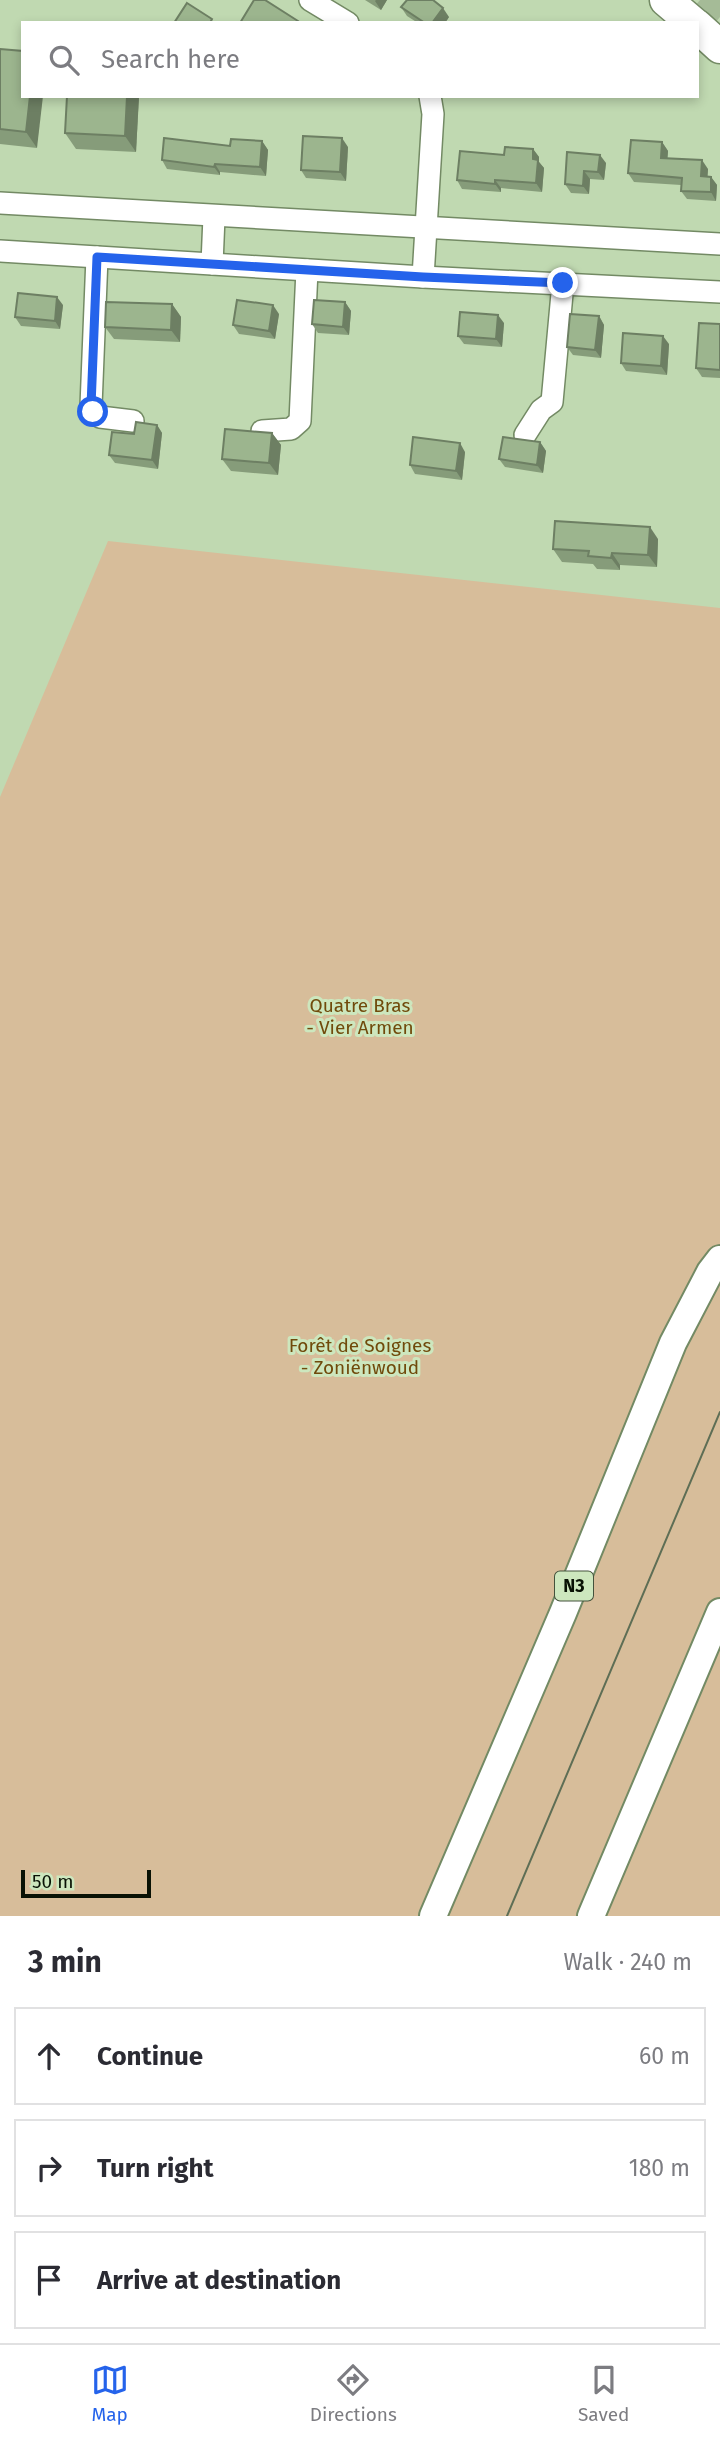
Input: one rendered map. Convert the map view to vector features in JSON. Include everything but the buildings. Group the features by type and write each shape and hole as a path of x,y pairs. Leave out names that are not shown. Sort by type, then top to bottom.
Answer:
{"highway":[{"path":"666,0 691,21"},
{"path":"699,28 720,47"}],"main road":[{"path":"690,0 720,27"},
{"name":"N3","path":"433,1916 563,1613 673,1343 710,1272 720,1259"},
{"path":"591,1916 720,1612"}],"street":[{"path":"310,0 345,21"},
{"path":"423,277 433,114 430,98"},
{"path":"0,204 720,244"},
{"path":"212,264 214,217"},
{"path":"0,251 720,292"},
{"path":"97,257 91,406 93,412 100,417 133,421"},
{"path":"262,431 291,429 300,421 307,270"},
{"path":"525,435 541,410 552,402 563,283"}],"green space":[{"name":"Forêt de Soignes - Zoniënwoud","path":"108,541 720,608 720,1916 0,1916 0,797"}],"tunnel":[{"path":"700,0 720,17"}],"tram line":[{"path":"507,1916 720,1412"}],"route":[{"path":"93,412 91,406 97,257 563,283"}],"park label":[{"name":"Quatre Bras - Vier Armen","path":"360,1016"}]}
